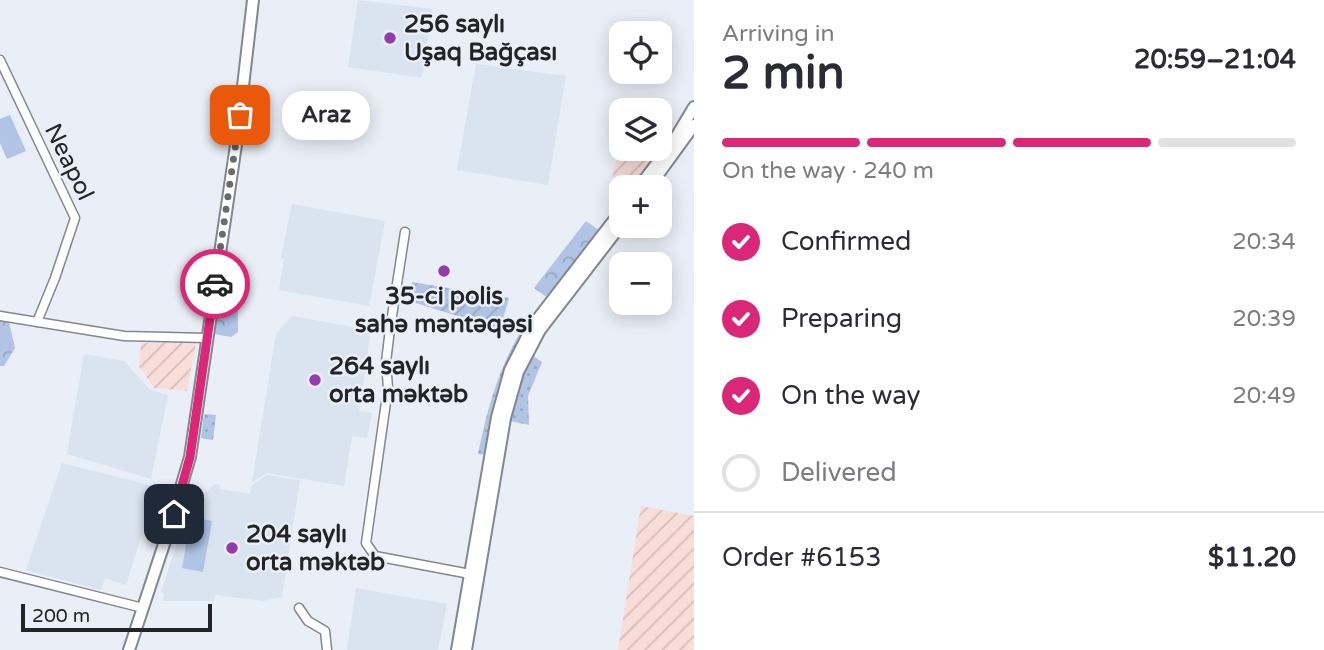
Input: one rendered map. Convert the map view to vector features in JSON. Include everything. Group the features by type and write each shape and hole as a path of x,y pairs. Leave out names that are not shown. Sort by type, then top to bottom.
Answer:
{"main road":[{"path":"129,650 187,467 236,148 253,3"},
{"path":"648,175 673,142 694,107"},
{"path":"658,175 694,125"},
{"path":"457,650 497,417 510,370 536,320 609,226"},
{"path":"466,650 505,418 518,372 540,330 611,238"}],"street":[{"name":"Neapol","path":"0,60 75,218 37,322"},
{"path":"405,232 390,329 386,362 388,388 366,543 375,556 470,574"},
{"path":"0,316 136,337 207,338"},
{"path":"0,572 143,608"},
{"path":"299,608 308,621 325,631 327,650"}],"shaded area":[{"name":"256 saylı Uşaq Bağçası","path":"358,0 432,9 422,78 348,67"},
{"path":"476,64 566,76 548,185 457,170"},
{"path":"616,161 652,161 641,175 613,175"},
{"path":"292,204 385,221 369,306 279,290 284,259 281,258"},
{"name":"264 saylı orta məktəb","path":"292,316 371,330 359,411 372,413 367,438 352,436 344,486 267,473 252,482 276,334"},
{"path":"196,342 187,391 154,388 139,366 141,343"},
{"path":"84,354 124,361 150,390 168,395 151,479 67,454"},
{"path":"62,463 157,487 126,585 105,578 101,590 26,570"},
{"name":"204 saylı orta məktəb","path":"267,475 300,480 282,597 263,601 216,595 214,601 163,601 164,594 161,592 187,512 214,484 220,485 220,489 250,494 252,485"},
{"path":"641,506 694,516 694,650 618,650"},
{"path":"356,588 447,604 438,650 347,650"}],"green space":[{"path":"10,115 26,151 7,159 0,143 0,119"},
{"path":"586,221 600,231 548,298 534,288"},
{"path":"412,282 509,298 500,329 409,301"},
{"path":"219,304 238,307 238,332 231,337 214,334"},
{"path":"0,320 9,322 15,348 4,366 0,366"},
{"path":"525,324 528,326 503,376 486,455 478,454 496,387"},
{"path":"532,355 542,362 528,396 529,425 510,421 521,380"},
{"path":"204,414 216,415 213,440 201,438"},
{"path":"191,517 212,521 203,572 182,568"}],"way so far":[{"path":"215,284 240,115"}],"place":[{"name":"256 saylı Uşaq Bağçası","path":"390,38"},
{"name":"Araz","path":"240,115"},
{"name":"35-ci polis sahə məntəqəsi","path":"444,271"},
{"name":"264 saylı orta məktəb","path":"315,380"},
{"name":"204 saylı orta məktəb","path":"232,548"}],"route":[{"path":"174,514 190,457 215,284"}]}
